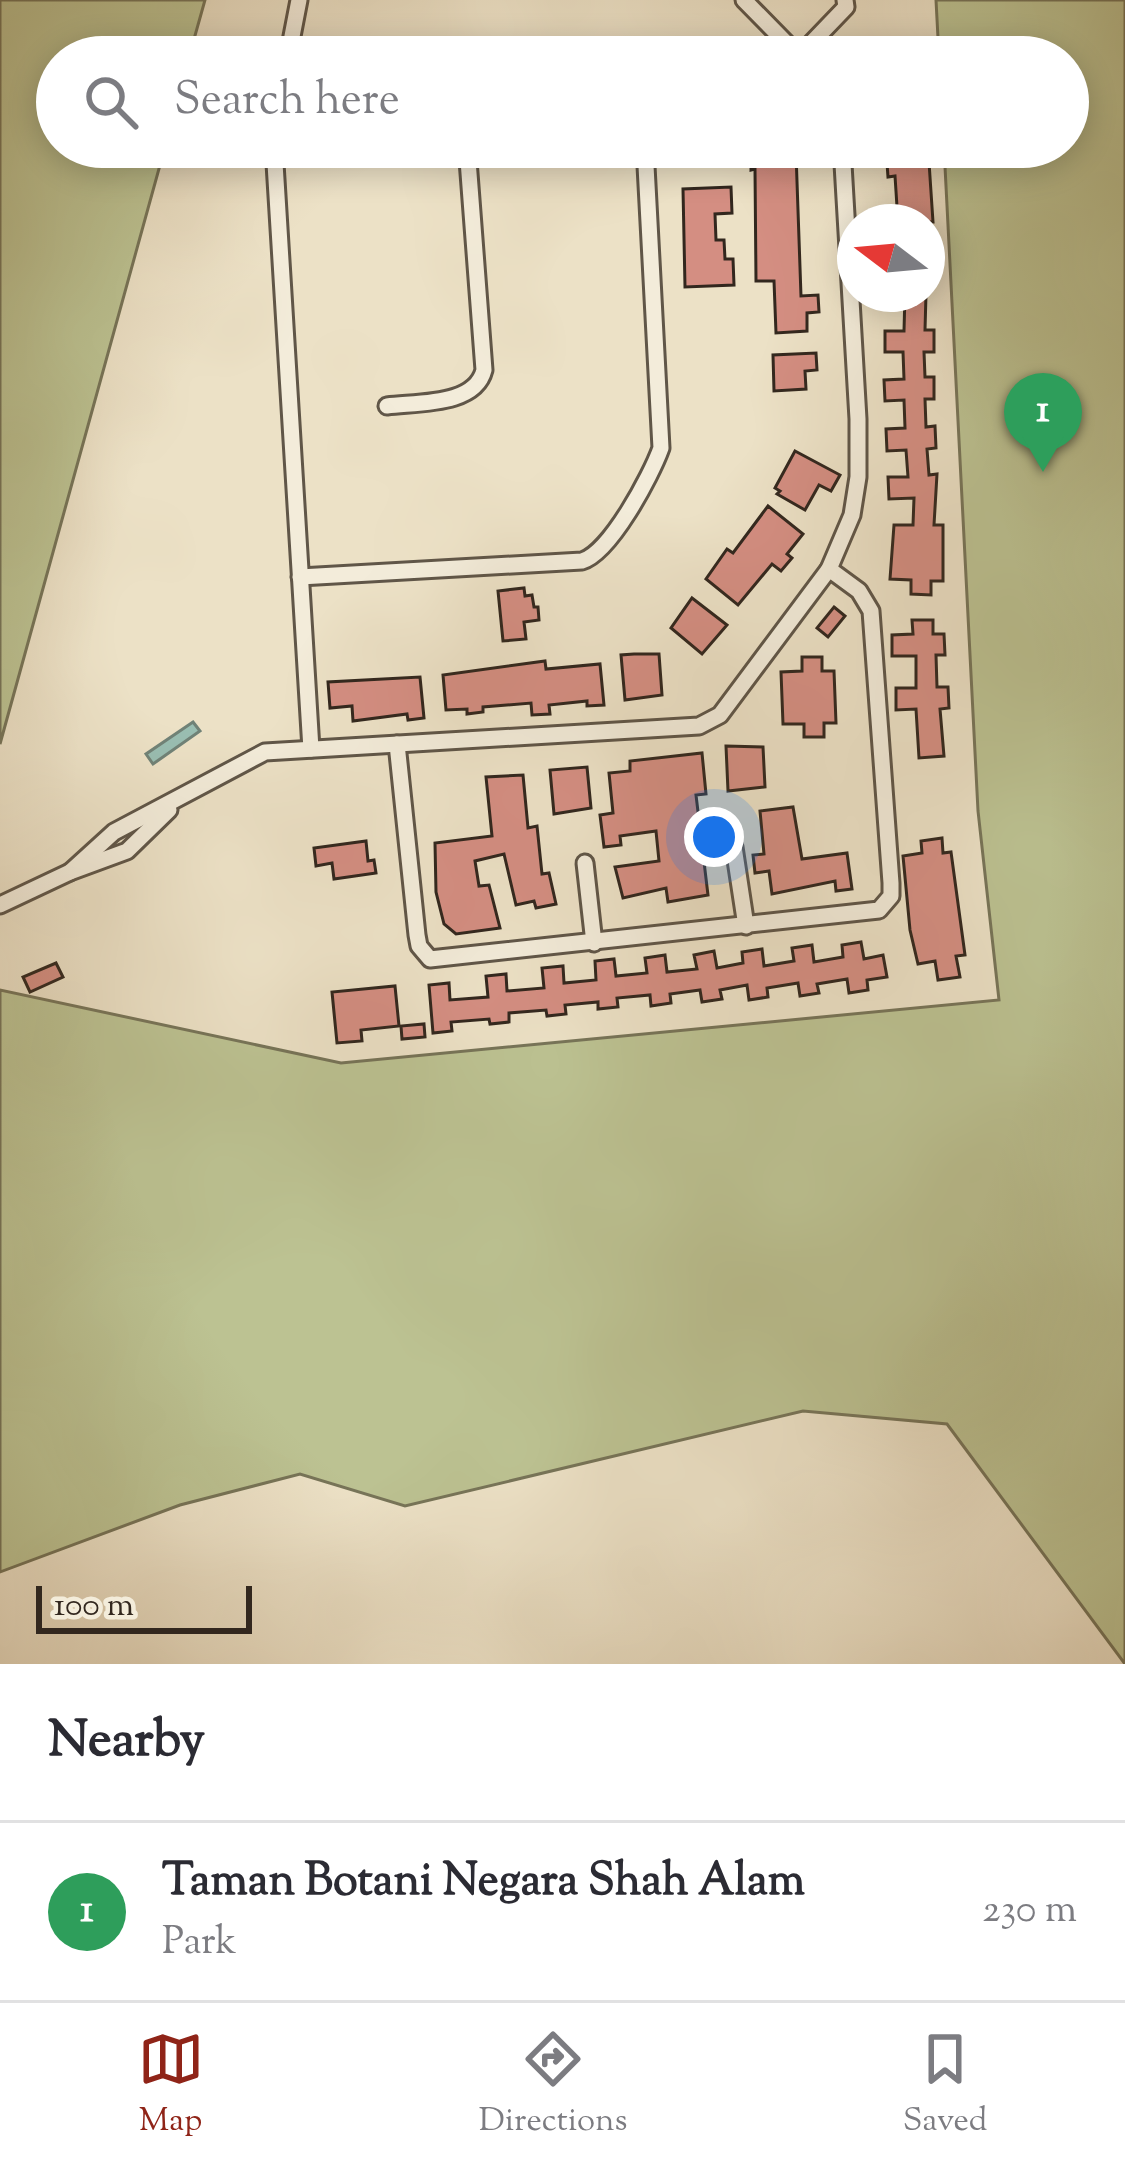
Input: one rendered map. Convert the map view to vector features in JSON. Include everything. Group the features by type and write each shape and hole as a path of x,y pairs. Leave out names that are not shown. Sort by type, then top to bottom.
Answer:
{"street":[{"path":"292,36 298,0"},
{"path":"744,0 779,36"},
{"path":"819,36 846,7 845,0"},
{"path":"275,168 311,749"},
{"path":"387,406 456,397 481,384 484,370 469,168"},
{"path":"300,577 582,562 599,552 648,478 661,448 646,168"},
{"path":"0,905 127,851 179,800 265,752 709,724 720,715 829,569 852,514 858,477 843,168"},
{"path":"397,744 417,934 423,953 441,959 871,913 891,896 872,611 859,591 829,569"},
{"path":"734,847 746,926"},
{"path":"585,863 594,943"}],"green space":[{"path":"0,0 205,0 195,36 36,36 36,168 159,168 0,744"},
{"path":"936,0 1125,0 1125,1664 947,1424 803,1411 405,1506 300,1474 180,1505 0,1572 0,990 341,1063 999,1000 978,811 945,168 1089,168 1089,36 938,36"}],"water":[{"path":"193,722 200,731 153,764 146,754"}],"building":[{"path":"751,168 797,168 801,296 818,295 819,312 807,313 807,331 776,333 774,281 756,281 755,169"},
{"path":"887,168 929,168 932,204 897,204 895,176 888,177"},
{"path":"731,187 732,213 715,214 716,240 724,240 725,259 733,259 734,285 685,287 683,189"},
{"path":"905,312 926,312 925,330 934,330 934,352 924,352 925,377 934,377 934,399 925,399 926,427 935,426 936,448 927,449 929,475 937,474 934,525 943,525 943,581 931,581 931,595 911,594 911,580 890,579 894,525 913,525 914,498 889,499 888,477 908,477 906,450 887,451 886,429 905,428 904,400 885,401 884,380 904,379 903,352 885,352 885,331 904,331"},
{"path":"816,353 817,370 805,371 806,389 774,391 773,355"},
{"path":"795,451 840,475 831,491 819,485 805,510 777,494 780,491 775,488"},
{"path":"768,506 803,534 781,571 772,564 738,605 706,579 727,549 733,553"},
{"path":"524,588 525,596 532,595 538,607 539,620 524,622 526,639 503,641 498,591"},
{"path":"692,598 727,625 702,654 671,628"},
{"path":"834,607 845,616 828,637 817,628"},
{"path":"912,620 933,620 933,634 944,634 945,655 936,655 937,687 948,687 949,708 940,709 944,756 919,758 916,709 896,710 896,688 916,688 916,656 892,656 892,635 913,634"},
{"path":"659,654 662,695 625,700 621,655"},
{"path":"802,657 822,657 822,671 834,671 836,723 824,723 824,737 804,737 804,724 783,724 781,672 802,671"},
{"path":"545,661 546,669 600,664 604,705 587,706 587,701 549,705 550,714 532,715 531,703 483,707 483,712 467,714 467,709 446,710 443,675"},
{"path":"420,677 424,718 408,720 407,714 353,721 352,706 330,708 328,682"},
{"path":"726,746 763,747 765,787 728,791"},
{"path":"702,753 706,794 696,795 708,895 668,902 666,888 623,898 615,867 659,861 656,831 620,836 621,845 604,847 600,815 613,813 609,773 630,771 630,761"},
{"path":"587,767 591,808 554,814 550,770"},
{"path":"523,775 528,828 537,826 542,874 549,873 556,904 516,905 504,854 475,861 479,886 489,885 500,928 456,934 444,924 436,892 435,843 492,836 486,777"},
{"path":"793,807 802,859 847,853 852,889 836,891 835,881 772,894 769,871 755,873 753,855 764,854 760,811"},
{"path":"942,838 943,853 951,852 965,955 956,956 960,977 938,980 935,961 918,964 903,856 922,853 921,841"},
{"path":"366,841 368,861 374,860 376,873 334,879 332,863 316,866 314,848"},
{"path":"861,942 864,959 883,955 887,977 867,980 868,990 849,993 847,979 817,984 819,993 800,996 798,983 767,988 768,997 749,1000 747,985 720,990 722,999 702,1002 700,990 670,994 671,1003 651,1006 650,995 617,998 618,1007 598,1009 598,1002 565,1005 566,1014 547,1016 546,1010 509,1013 509,1022 451,1022 452,1031 433,1033 429,985 449,983 450,1000 488,997 486,976 506,974 507,991 544,988 542,968 563,966 564,983 596,980 595,961 614,959 616,976 647,973 645,958 665,955 667,972 697,969 694,955 714,951 717,968 743,963 742,952 762,949 764,966 794,961 792,948 812,945 814,962 843,957 842,945"},
{"path":"56,963 63,977 30,992 23,977"},
{"path":"395,986 399,1026 361,1030 362,1041 337,1043 332,992"},
{"path":"424,1024 425,1037 402,1039 401,1026"}],"place":[{"name":"Taman Botani Negara Shah Alam","path":"1043,472"}]}
